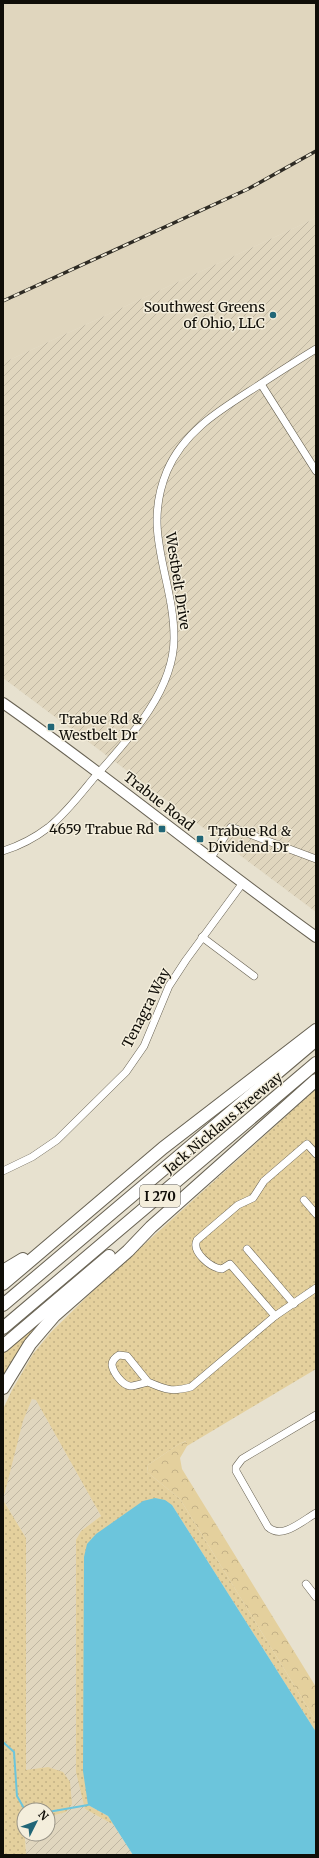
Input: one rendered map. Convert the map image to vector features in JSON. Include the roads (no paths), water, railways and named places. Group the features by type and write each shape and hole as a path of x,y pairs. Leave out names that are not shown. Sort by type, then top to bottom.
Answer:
{"highway":[{"path":"3,1284 163,1148 316,1030"},
{"name":"Jack Nicklaus Freeway","path":"3,1305 316,1040"},
{"name":"Jack Nicklaus Freeway","path":"3,1328 316,1063"},
{"path":"3,1388 30,1344 54,1316 128,1251 151,1227 316,1080"},
{"path":"3,1346 123,1245 151,1227"},
{"path":"3,1272 52,1242"}],"main road":[{"name":"Trabue Road","path":"3,703 99,773 242,884 316,937"}],"street":[{"name":"Westbelt Drive","path":"3,851 28,840 50,825 79,798 153,704 169,669 173,648 174,626 159,550 157,526 158,501 168,470 183,444 193,432 216,413 316,348"},
{"path":"260,384 316,471"},
{"path":"210,859 231,828 316,859"},
{"name":"Tenagra Way","path":"3,1171 32,1157 57,1140 126,1072 144,1046 169,986 202,937 242,884"},
{"path":"202,937 254,976"},
{"path":"275,1316 230,1264 222,1268 212,1266 196,1249 195,1244 197,1240 238,1205 253,1198 264,1182 307,1144 316,1154"},
{"path":"304,1200 316,1214"},
{"path":"247,1249 294,1304"},
{"path":"148,1382 131,1386 125,1384 114,1372 112,1365 113,1360 119,1355 128,1356 148,1382 165,1390 179,1390 191,1387 275,1316 316,1288"},
{"path":"316,1415 242,1459 236,1467 241,1483 268,1527 275,1532 280,1533 286,1531 316,1513"},
{"path":"306,1584 316,1597"}],"water":[{"path":"155,1498 165,1500 172,1505 316,1732 316,1855 133,1855 108,1816 88,1805 83,1771 84,1557 87,1544 96,1534 143,1501"}],"waterway":[{"path":"3,1742 14,1752 17,1796 20,1802"},
{"path":"56,1811 88,1805"}],"railway":[{"path":"3,301 248,189 316,151"}],"place":[{"name":"Southwest Greens of Ohio, LLC","path":"273,315"},
{"name":"Trabue Rd & Westbelt Dr","path":"51,727"},
{"name":"4659 Trabue Rd","path":"162,829"},
{"name":"Trabue Rd & Dividend Dr","path":"200,839"}]}
